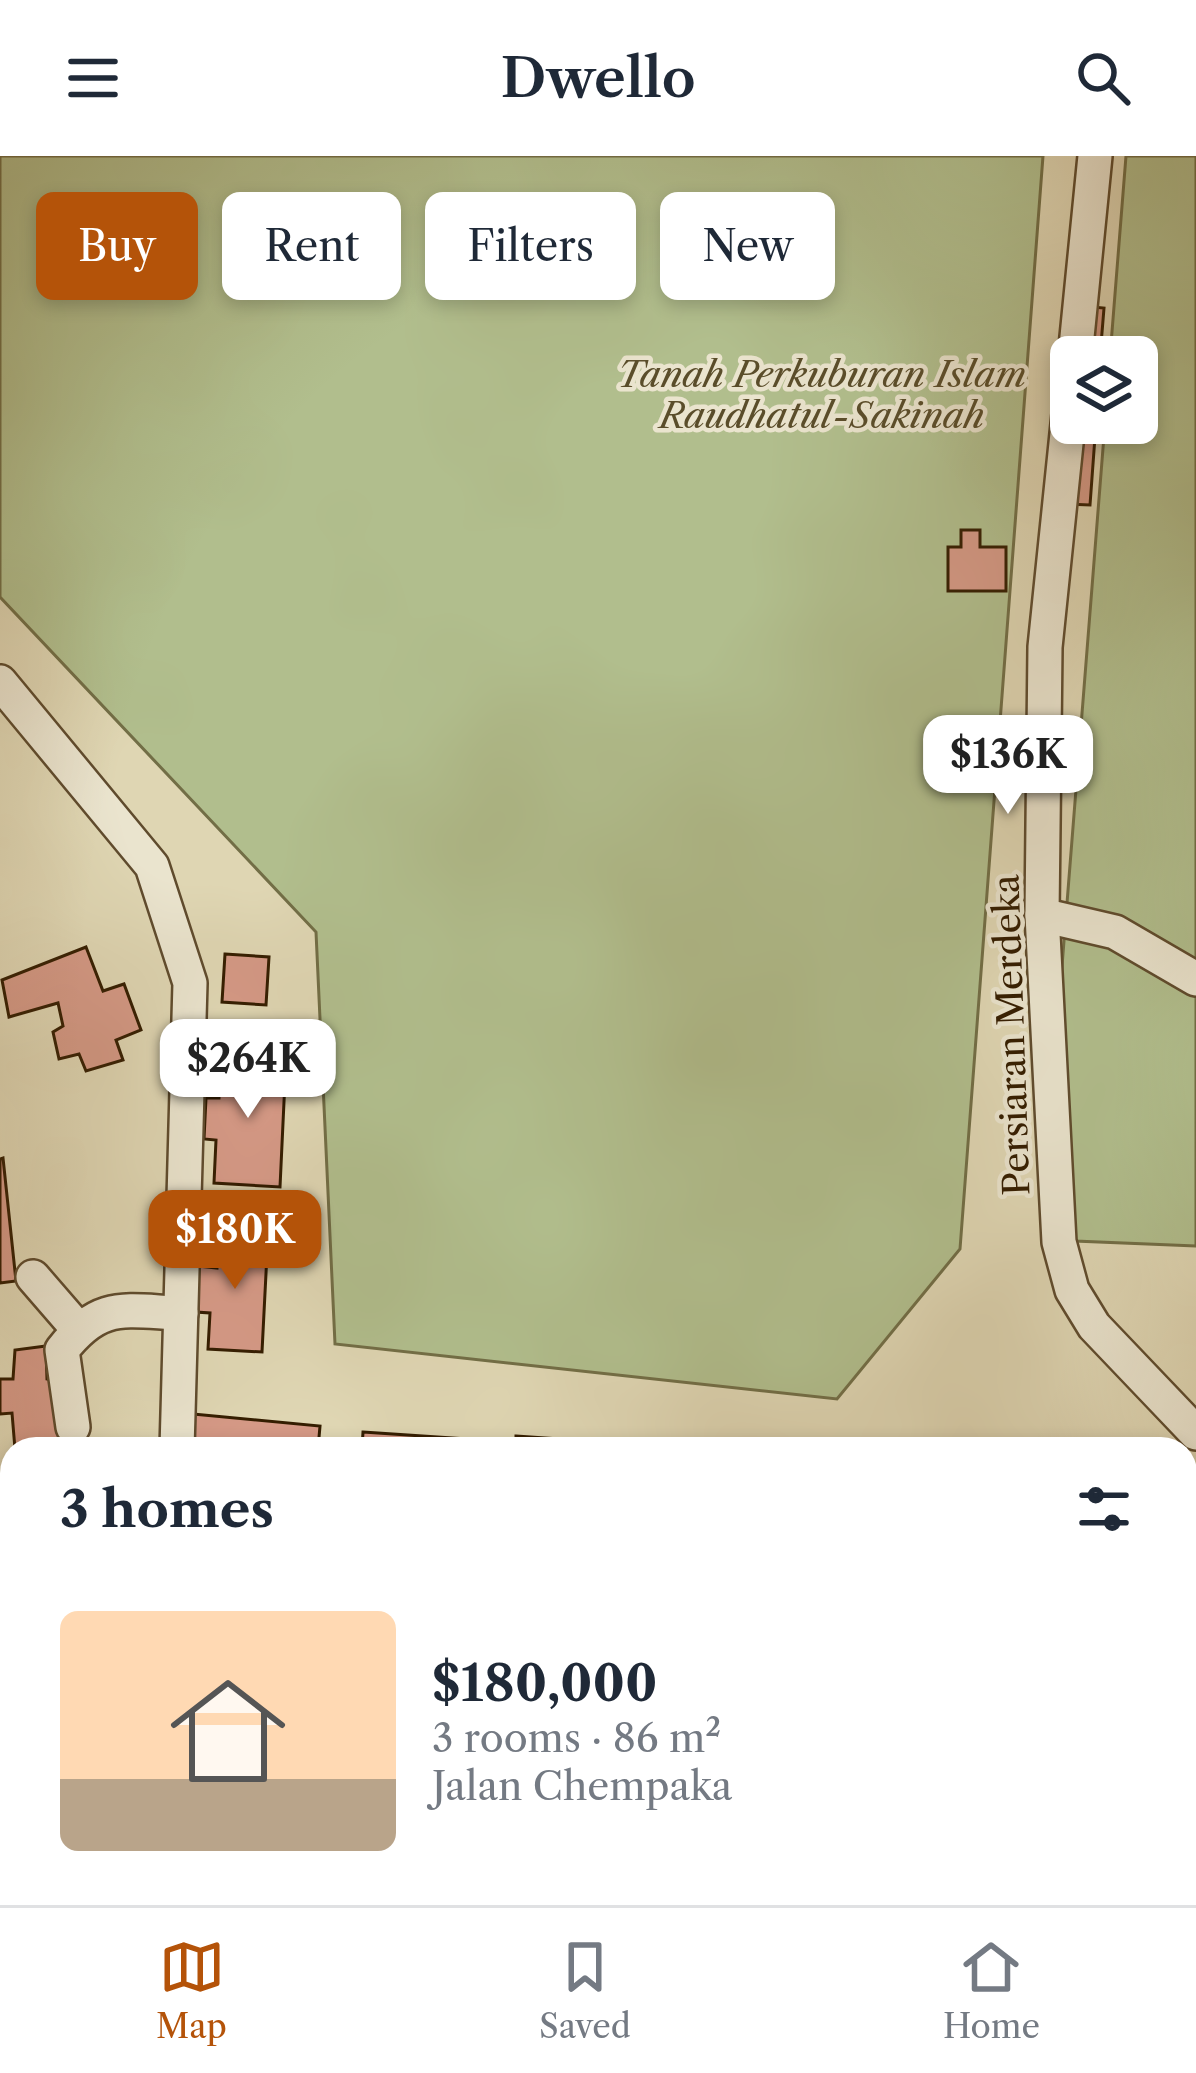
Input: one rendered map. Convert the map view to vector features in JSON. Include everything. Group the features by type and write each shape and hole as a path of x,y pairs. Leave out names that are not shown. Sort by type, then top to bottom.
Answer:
{"street":[{"path":"1077,336 1095,156"},
{"name":"Persiaran Merdeka","path":"1066,444 1045,647 1042,915 1059,1242 1072,1290 1094,1326 1196,1433"},
{"path":"0,682 152,866 190,983 177,1437"},
{"path":"1042,915 1114,932 1196,979"},
{"path":"33,1277 78,1330"},
{"path":"73,1427 62,1350 78,1330 95,1315 181,1313"}],"green space":[{"name":"Tanah Perkuburan Islam Raudhatul-Sakinah","path":"0,156 1043,156 960,1249 837,1399 335,1344 316,932 0,597"},
{"path":"1126,156 1196,156 1196,1246 1075,1241 1056,1042 1103,444 1158,444 1158,336 1112,336"}],"building":[{"path":"1082,306 1104,308 1102,336 1080,336"},
{"path":"1070,444 1094,444 1090,505 1066,504"},
{"path":"961,530 980,530 980,547 1006,547 1006,591 948,591 948,547 961,547"},
{"path":"86,947 103,991 124,984 141,1030 116,1040 123,1060 86,1071 79,1054 59,1059 53,1032 63,1026 58,1003 9,1017 2,980"},
{"path":"225,954 269,957 266,1005 222,1002"},
{"path":"221,1055 286,1059 280,1187 214,1183 216,1140 204,1139 206,1098 219,1098"},
{"path":"0,1159 16,1281 0,1283"},
{"path":"219,1231 268,1234 262,1352 208,1349 210,1313 196,1312 198,1266 217,1268"},
{"path":"46,1346 47,1379 60,1381 64,1437 14,1437 12,1413 0,1414 0,1379 13,1379 15,1350"},
{"path":"193,1414 320,1426 319,1437 191,1437"},
{"path":"363,1432 437,1437 363,1437"}]}
